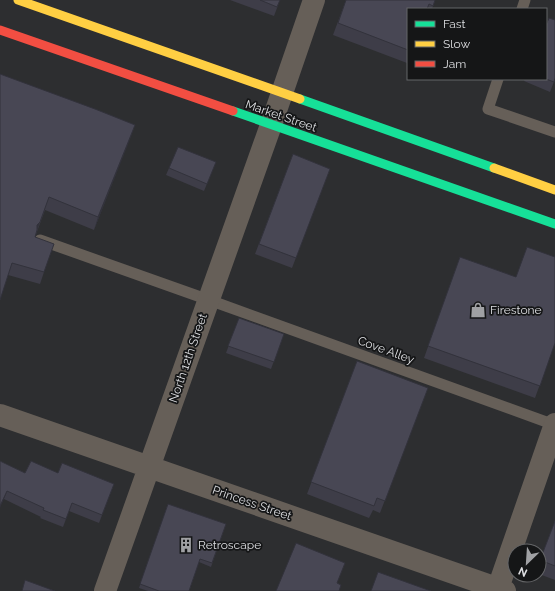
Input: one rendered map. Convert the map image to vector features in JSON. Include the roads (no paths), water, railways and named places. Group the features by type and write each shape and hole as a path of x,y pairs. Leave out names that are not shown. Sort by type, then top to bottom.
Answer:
{"main road":[{"name":"Market Street","path":"18,0 282,92 555,190"},
{"name":"Market Street","path":"0,30 555,224"}],"street":[{"name":"North 12th Street","path":"105,591 314,0"},
{"name":"Princess Street","path":"0,414 500,590"},
{"path":"500,590 555,425"}],"lane":[{"path":"498,80 488,109 555,132"},
{"name":"Cove Alley","path":"39,240 555,425"}],"place":[{"name":"Firestone","path":"478,310"},
{"name":"Retroscape","path":"186,545"}]}
